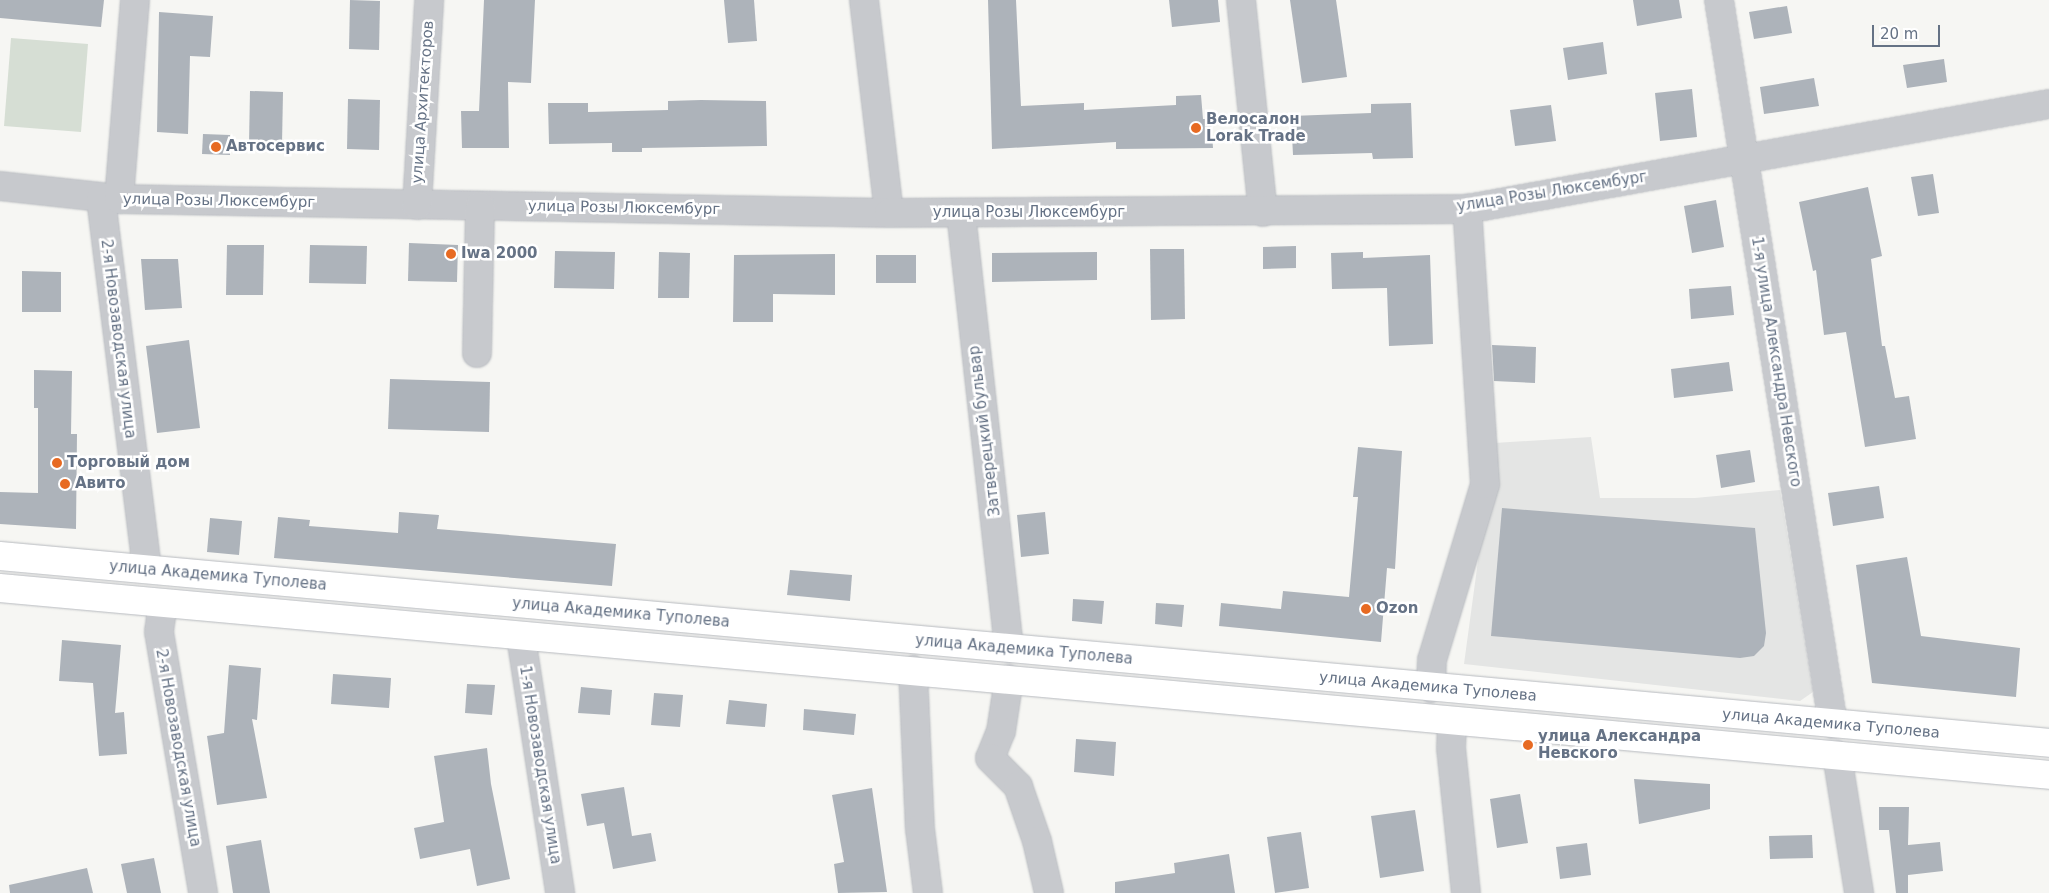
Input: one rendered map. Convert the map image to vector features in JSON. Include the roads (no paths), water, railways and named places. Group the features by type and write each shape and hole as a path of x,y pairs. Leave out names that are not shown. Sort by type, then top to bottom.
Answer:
{"main road":[{"name":"улица Академика Туполева","path":"0,556 2049,743"},
{"path":"108,598 125,594 137,586 147,569"},
{"path":"163,603 176,586 203,574"},
{"name":"улица Академика Туполева","path":"0,588 2049,775"},
{"path":"913,670 925,653 952,643"},
{"path":"1797,751 1820,743 1832,724"}],"street":[{"name":"2-я Новозаводская улица","path":"135,0 110,199 147,569"},
{"name":"улица Архитекторов","path":"417,205 429,0"},
{"path":"864,0 888,213"},
{"path":"1241,0 1263,212"},
{"name":"1-я улица Александра Невского","path":"1719,0 1832,724"},
{"name":"улица Розы Люксембург","path":"0,186 110,199 888,213 1263,212 1467,208 2049,104"},
{"path":"477,353 480,206"},
{"path":"1431,688 1432,660 1486,484 1467,208"},
{"name":"Затверецкий бульвар","path":"960,213 1009,648"},
{"name":"2-я Новозаводская улица","path":"163,603 158,632 203,893"},
{"name":"1-я Новозаводская улица","path":"521,637 560,893"},
{"path":"913,670 920,829 928,893"},
{"path":"1009,680 1001,731 990,758 1018,786 1037,841 1049,893"},
{"path":"1452,721 1451,748 1462,893"},
{"path":"1837,755 1859,893"}],"place":[{"name":"Велосалон Lorak Trade","path":"1196,128"},
{"name":"Автосервис","path":"216,147"},
{"name":"Iwa 2000","path":"451,254"},
{"name":"Торговый дом","path":"57,463"},
{"name":"Авито","path":"65,484"},
{"name":"Ozon","path":"1366,609"},
{"name":"улица Александра Невского","path":"1528,745"}]}
